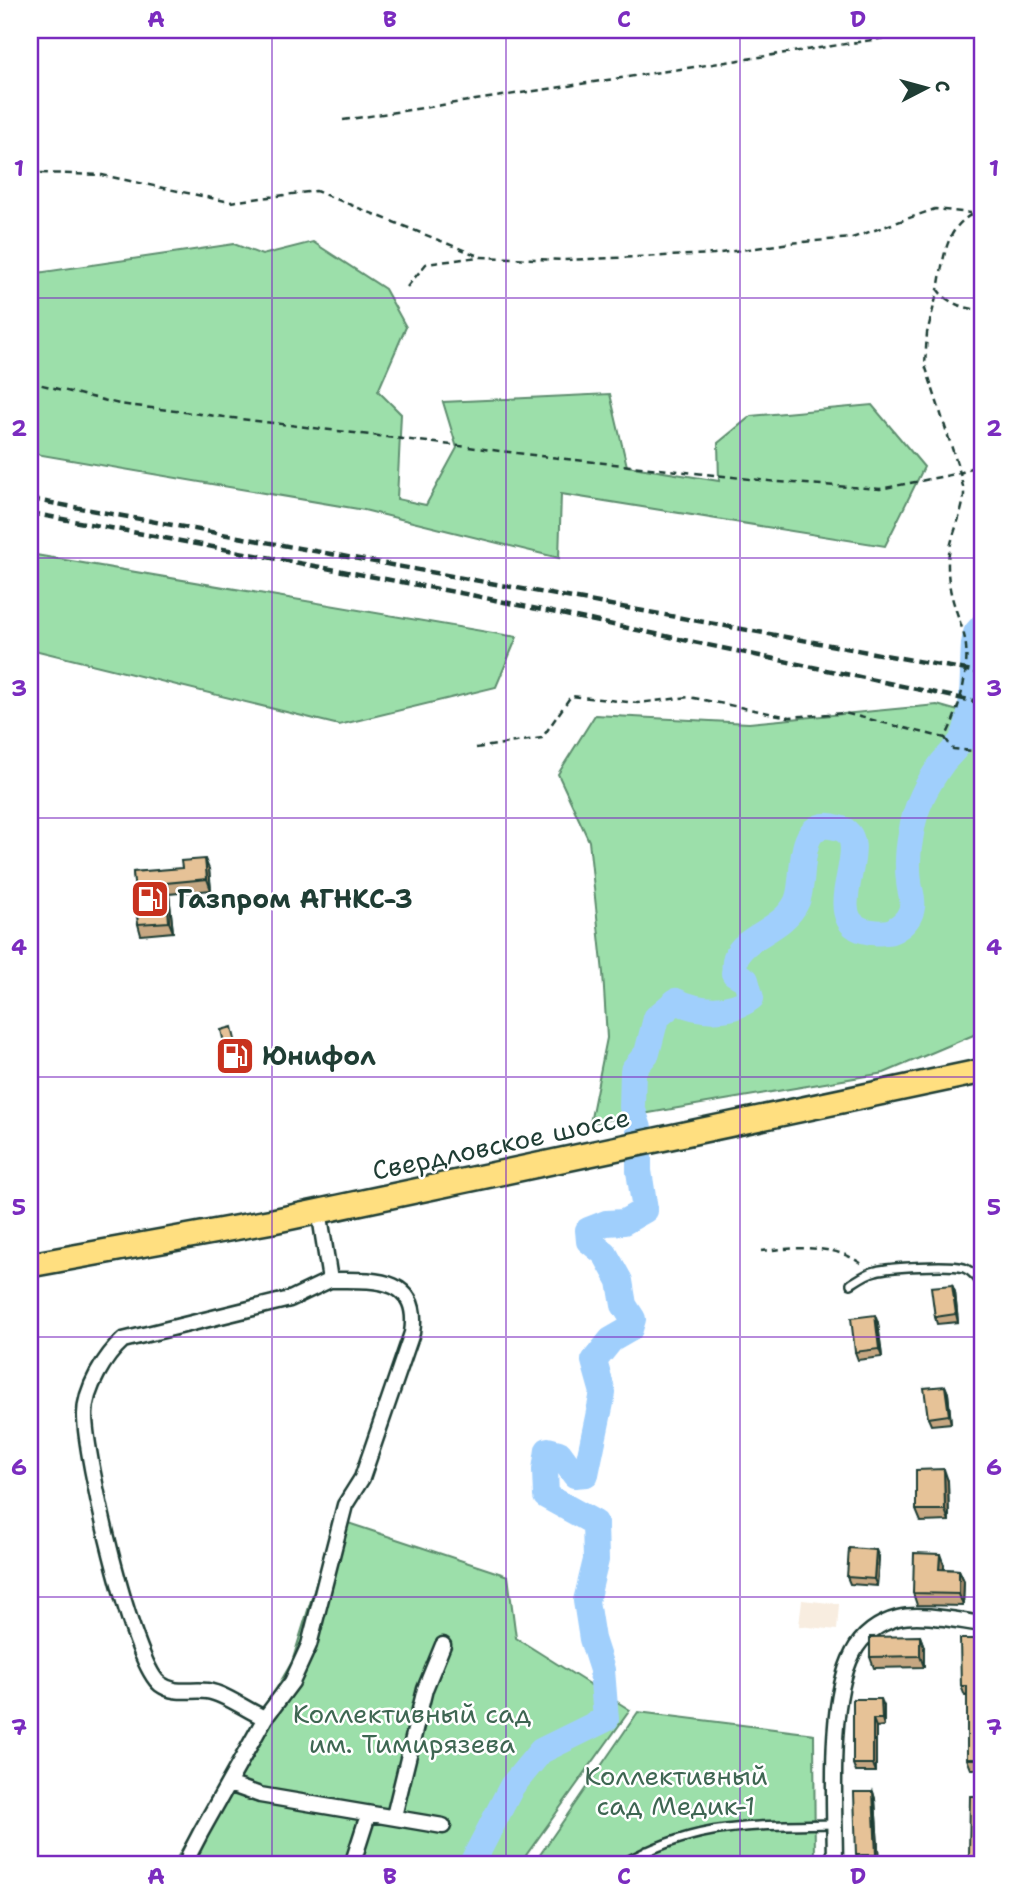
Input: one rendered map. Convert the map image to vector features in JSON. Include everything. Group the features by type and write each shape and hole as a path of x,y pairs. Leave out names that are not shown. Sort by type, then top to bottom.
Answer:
{"main road":[{"name":"Свердловское шоссе","path":"30,1265 319,1210 983,1072"}],"street":[{"path":"319,1210 330,1280"},
{"path":"187,1865 195,1844 265,1718 292,1682 309,1645 345,1505 362,1478 397,1379 415,1316 408,1297 394,1285 367,1280 330,1280 290,1299 123,1340 112,1350 91,1387 85,1412 90,1465 132,1631 143,1659 161,1685 181,1692 216,1693 265,1718"},
{"path":"835,1865 835,1740 845,1671 853,1651 868,1632 900,1617 983,1624"},
{"path":"394,1816 425,1689 443,1645"},
{"path":"229,1784 260,1795 443,1826"},
{"path":"352,1865 368,1815"}],"lane":[{"path":"851,1284 872,1271 892,1267 964,1268 980,1280 983,1287"},
{"path":"620,1865 675,1839 741,1825 835,1824"},
{"path":"646,1851 646,1865"}],"path":[{"path":"342,120 938,30"},
{"path":"30,178 41,173 102,175 230,202 316,191 481,257"},
{"path":"407,287 426,264 481,257 565,260 714,254 790,243 852,238 934,209 971,213 983,210"},
{"path":"945,738 956,718 965,659 964,635 954,611 948,567 949,548 964,495 960,473 925,365 927,333 948,238 971,213"},
{"path":"938,290 944,298 955,304 983,310"},
{"path":"30,382 120,404 536,456 778,482 880,489 960,473 983,462"},
{"path":"475,748 542,738 571,695 638,703 689,697 789,717 844,713 945,738 953,749 983,752"},
{"path":"761,1251 806,1248 839,1253 857,1260 872,1271"}],"shaded area":[{"path":"802,1600 839,1604 837,1630 799,1626"}],"green space":[{"path":"313,242 385,289 406,327 378,391 401,414 397,499 426,505 457,448 443,402 610,394 627,466 719,481 718,443 751,416 872,405 924,467 885,546 561,494 559,558 364,510 30,453 30,274 234,244 262,255"},
{"path":"30,554 517,637 496,687 339,725 30,649"},
{"path":"937,705 983,718 983,1031 884,1073 590,1123 607,1038 603,973 589,841 558,774 595,715 749,723"},
{"name":"Коллективный сад им. Тимирязева","path":"336,1519 508,1576 516,1638 630,1710 519,1865 175,1865 292,1662"},
{"name":"Коллективный сад Медик-1","path":"638,1712 814,1734 815,1865 533,1865"}],"building":[{"path":"978,311 983,311 983,342 978,342"},
{"path":"205,859 207,879 166,883 169,922 138,924 133,872 182,868 181,861"},
{"path":"232,1027 236,1044 241,1042 244,1055 224,1061 220,1048 225,1047 221,1030"},
{"path":"952,1285 956,1314 935,1317 931,1287"},
{"path":"875,1315 879,1349 855,1352 851,1318"},
{"path":"945,1386 949,1415 928,1418 924,1388"},
{"path":"944,1469 945,1510 916,1510 916,1470"},
{"path":"849,1548 876,1550 874,1579 847,1577"},
{"path":"914,1553 940,1554 939,1569 959,1570 959,1594 913,1593"},
{"path":"920,1636 920,1656 870,1657 870,1637"},
{"path":"960,1639 983,1639 983,1759 967,1759 967,1686 961,1686"},
{"path":"853,1699 881,1699 882,1719 873,1719 873,1764 853,1764"},
{"path":"854,1792 873,1792 876,1855 856,1855"},
{"path":"970,1796 983,1796 983,1857 969,1857"}],"waterway":[{"path":"471,1865 512,1786 541,1751 606,1719 602,1670 592,1639 586,1601 596,1560 595,1523 546,1496 545,1470 548,1450 559,1453 575,1475 586,1474 603,1393 594,1361 611,1340 630,1329 633,1319 624,1305 620,1281 605,1254 589,1241 588,1230 606,1223 624,1222 645,1210 639,1171 639,1128 632,1107 633,1070 647,1053 656,1018 676,1001 714,1010 734,1007 751,998 746,980 734,973 736,957 748,943 775,926 791,911 800,891 808,839 814,830 824,826 839,828 850,836 853,848 846,899 847,914 855,926 872,932 885,932 895,930 907,919 912,904 908,863 913,824 922,796 943,762 963,738 967,727 974,644 976,633 983,625"}],"railway":[{"path":"30,499 983,673"},
{"path":"30,513 471,595 983,703"}],"place":[{"name":"Газпром АГНКС-3","path":"150,899"},
{"name":"Юнифол","path":"235,1056"}]}
